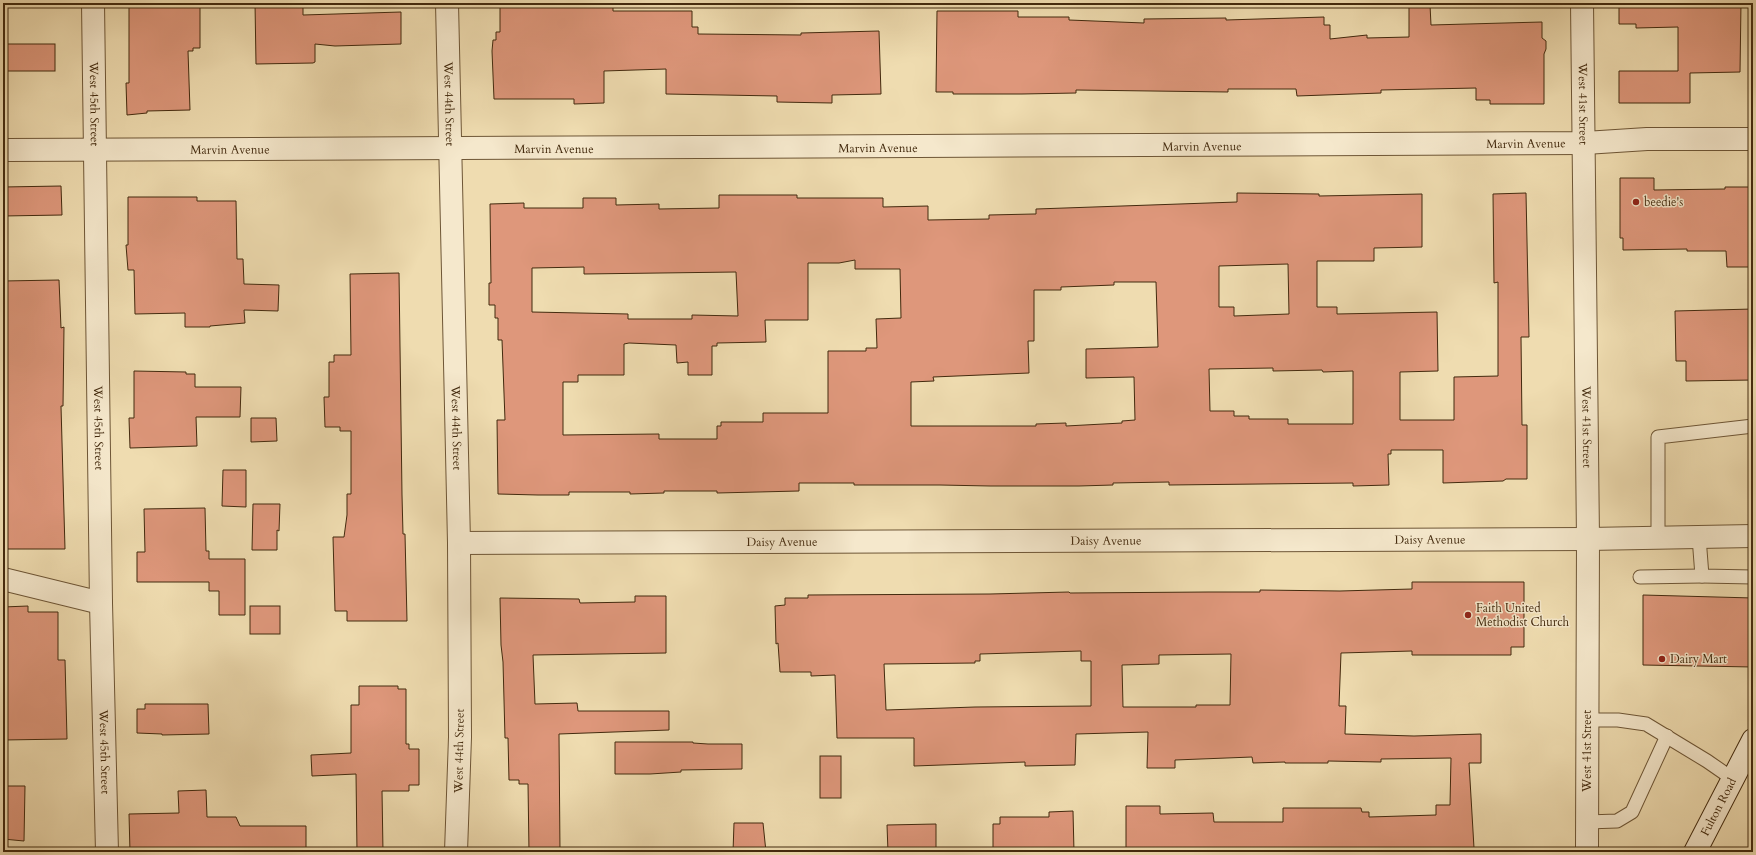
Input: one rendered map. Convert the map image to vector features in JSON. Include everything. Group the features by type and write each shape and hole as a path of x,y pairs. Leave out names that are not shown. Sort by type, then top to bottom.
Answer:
{"street":[{"name":"West 45th Street","path":"93,3 101,603 108,852"},
{"name":"West 44th Street","path":"447,3 459,543 460,737 456,852"},
{"name":"West 41st Street","path":"1582,3 1584,143 1583,232 1588,539 1587,852"},
{"name":"Marvin Avenue","path":"3,150 450,150 1584,143 1647,139 1753,139"},
{"name":"Daisy Avenue","path":"459,543 1588,539 1753,536"},
{"path":"3,579 101,603"},
{"name":"Fulton Road","path":"1695,852 1753,740"}],"lane":[{"path":"1658,538 1658,437 1753,426"},
{"path":"1699,537 1702,576"},
{"path":"1640,577 1753,577"},
{"path":"1587,720 1618,720 1646,724 1707,761 1733,779"},
{"path":"1587,822 1617,821 1632,812 1667,736"}],"building":[{"path":"129,3 200,3 200,48 193,48 193,51 188,51 190,110 147,111 147,113 127,115 126,83 129,83"},
{"path":"255,3 303,3 303,15 401,12 401,44 335,46 315,44 315,62 313,63 256,64"},
{"path":"500,3 613,3 613,11 692,11 692,27 698,27 698,34 801,35 801,33 879,31 881,94 832,95 832,103 777,102 777,96 666,94 666,69 604,71 604,103 574,104 574,99 494,99 492,51 493,40 496,40 496,32 500,32"},
{"path":"1619,3 1741,3 1740,72 1690,73 1690,103 1619,103 1619,71 1678,71 1678,27 1636,28 1636,24 1619,24"},
{"path":"1409,5 1430,5 1431,25 1542,22 1542,38 1546,41 1546,49 1544,54 1544,104 1490,104 1490,100 1476,100 1476,88 1381,90 1381,93 1297,96 1296,89 1228,89 1228,92 1076,90 1076,93 1022,94 953,94 953,92 936,92 937,11 1018,11 1018,17 1069,17 1069,20 1144,23 1144,19 1226,18 1226,20 1324,17 1324,25 1330,25 1330,39 1367,35 1367,38 1409,37"},
{"path":"3,44 55,44 55,71 3,71"},
{"path":"1620,178 1654,178 1654,190 1753,187 1753,267 1727,267 1726,251 1687,251 1687,249 1623,250 1623,238 1620,238"},
{"path":"61,186 62,215 3,216 3,187"},
{"path":"1237,193 1319,194 1319,196 1422,194 1422,247 1374,248 1374,261 1317,261 1317,307 1337,307 1337,314 1437,312 1438,371 1400,372 1400,420 1454,420 1454,377 1498,376 1498,282 1494,283 1493,194 1526,193 1529,337 1521,337 1522,425 1527,425 1527,479 1443,483 1443,450 1391,450 1391,454 1388,454 1389,485 1353,486 1353,483 1169,485 1169,482 1113,483 1113,485 1079,486 990,486 799,483 799,491 717,493 717,491 664,491 664,493 630,494 630,492 569,492 569,495 498,494 497,420 505,420 502,340 498,340 498,318 495,318 495,305 489,305 489,283 491,283 490,204 524,203 524,208 583,208 583,198 616,198 616,205 659,204 659,209 719,208 719,195 797,195 797,198 883,198 883,207 928,206 928,220 989,219 989,215 1036,214 1036,209 1237,202","holes":["855,260 855,269 900,269 901,318 876,319 877,348 866,348 866,351 828,351 828,413 763,413 763,422 721,422 721,426 717,426 717,439 659,439 659,434 563,435 563,382 578,382 578,375 624,375 624,344 629,343 676,345 677,363 688,362 688,375 712,375 712,346 717,346 717,343 766,342 765,320 808,320 808,263 839,263","1288,264 1289,314 1234,316 1234,307 1219,307 1219,266","584,267 584,274 736,272 738,316 692,315 692,319 628,319 628,314 532,312 532,268","1114,282 1156,282 1158,347 1086,349 1086,378 1134,377 1135,420 1122,421 1122,423 1066,426 1066,423 1036,424 1036,426 911,426 911,382 934,381 933,377 1029,373 1028,341 1034,341 1034,290 1061,290 1061,287 1114,285","1273,368 1273,371 1353,371 1353,424 1288,424 1288,419 1249,419 1249,416 1234,416 1234,411 1210,411 1209,369"]},
{"path":"128,197 197,197 197,201 236,201 237,259 243,259 244,284 279,285 278,311 244,310 245,323 210,327 185,327 185,313 135,314 134,270 128,270 126,245 128,245"},
{"path":"399,273 402,495 403,534 405,534 407,621 347,621 347,611 335,611 333,537 344,537 347,515 347,494 351,494 351,431 340,431 340,427 325,427 324,397 329,397 329,362 334,362 334,355 351,355 350,274"},
{"path":"59,280 61,328 64,327 63,406 61,406 65,549 3,549 3,520 5,520 3,281"},
{"path":"1753,309 1753,380 1686,381 1686,361 1676,361 1675,311"},
{"path":"134,371 186,372 186,374 195,374 195,387 241,387 240,417 196,417 197,446 130,448 129,418 134,418"},
{"path":"251,418 276,418 277,441 251,442"},
{"path":"223,470 246,470 246,507 222,506"},
{"path":"253,504 280,504 279,531 277,530 277,550 252,550"},
{"path":"205,508 206,551 209,551 209,559 245,559 245,615 219,615 219,591 209,591 209,582 137,582 137,552 145,552 144,509"},
{"path":"1412,582 1524,582 1524,647 1511,647 1511,655 1412,655 1412,651 1341,653 1339,706 1346,706 1345,734 1414,736 1481,734 1481,763 1469,763 1474,848 1472,848 1472,852 1126,852 1126,806 1160,806 1160,814 1213,813 1214,822 1283,822 1283,808 1361,808 1362,812 1369,812 1369,817 1436,815 1436,805 1450,805 1451,758 1381,759 1381,762 1328,761 1328,763 1253,763 1252,757 1175,760 1175,768 1147,768 1148,732 1076,734 1075,765 1025,766 1025,762 914,766 914,738 837,738 835,675 811,676 811,672 780,672 778,643 776,644 775,606 785,605 785,598 808,598 808,595 1069,592 1260,592 1260,590 1340,591 1412,589","holes":["1081,651 1081,661 1091,661 1091,706 975,707 886,710 884,664 975,663 975,661 980,661 980,654","1231,654 1230,705 1196,705 1196,707 1123,707 1122,665 1159,664 1159,655"]},
{"path":"1643,595 1753,598 1753,667 1643,665"},
{"path":"635,596 666,596 666,653 533,655 535,704 577,703 578,711 669,711 669,730 559,734 560,852 529,852 528,784 519,784 519,780 509,780 508,738 505,738 500,598 579,599 580,603 635,602"},
{"path":"28,606 28,612 58,612 58,660 65,660 67,739 3,740 3,607"},
{"path":"250,606 280,606 280,634 250,634"},
{"path":"359,686 398,686 398,689 406,689 406,744 409,744 409,749 419,749 419,785 409,785 409,791 382,791 383,852 357,852 356,774 312,776 311,755 351,753 351,705 359,705"},
{"path":"145,704 208,704 209,734 162,735 137,733 137,709 145,709"},
{"path":"615,742 693,742 708,744 742,744 742,769 681,770 681,772 650,774 615,774"},
{"path":"820,756 841,756 841,798 820,798"},
{"path":"3,786 25,786 24,841 3,839"},
{"path":"206,790 207,817 236,817 240,826 306,826 306,852 130,852 129,814 179,813 178,791"},
{"path":"1073,811 1074,852 993,852 993,824 1000,824 1000,817 1049,817 1049,812"},
{"path":"734,823 763,823 766,852 733,852"},
{"path":"936,824 936,852 888,852 887,825"}],"place":[{"name":"beedie's","path":"1636,202"},
{"name":"Faith United Methodist Church","path":"1468,615"},
{"name":"Dairy Mart","path":"1662,659"}]}
